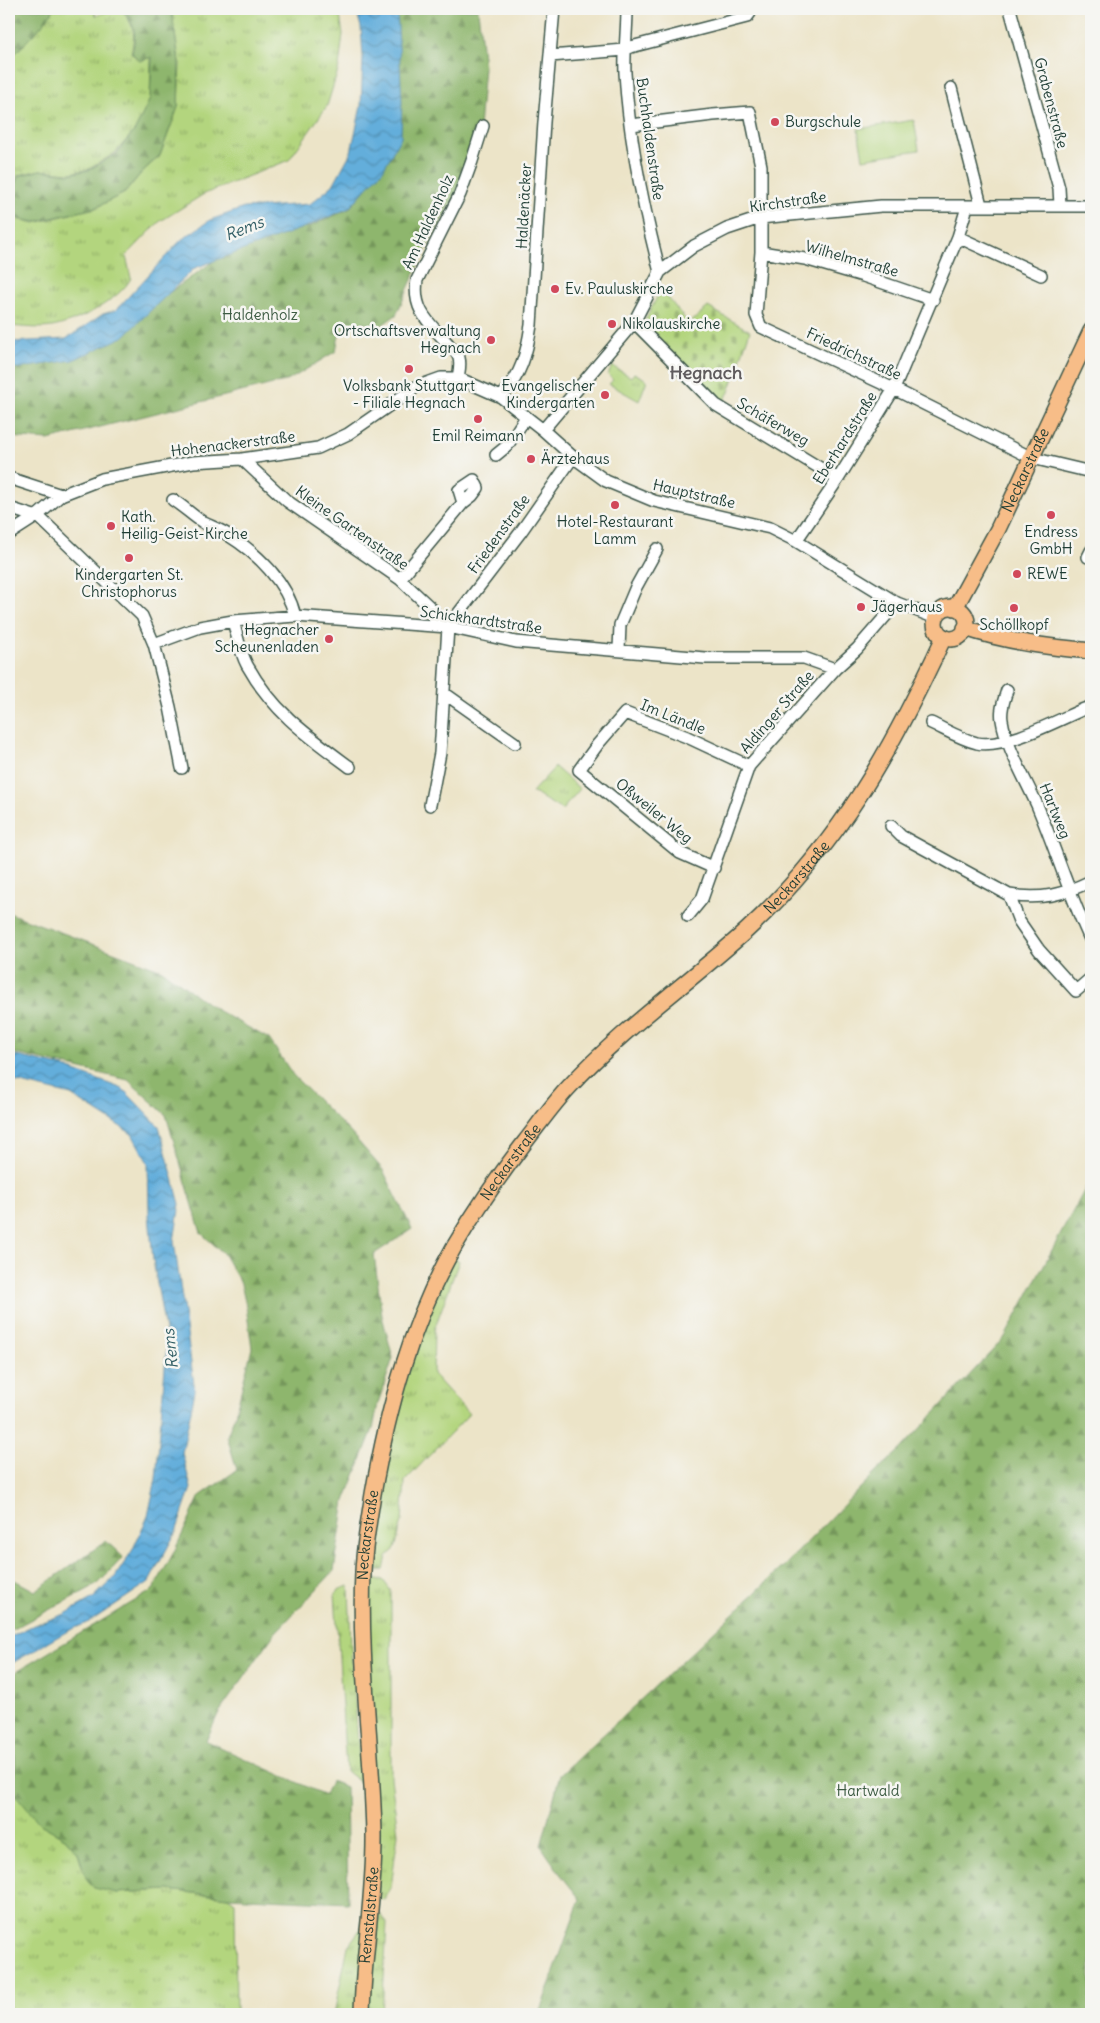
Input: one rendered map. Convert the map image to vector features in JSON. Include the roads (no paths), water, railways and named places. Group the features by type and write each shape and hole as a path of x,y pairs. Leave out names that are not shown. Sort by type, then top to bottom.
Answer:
{"main road":[{"name":"Neckarstraße","path":"955,608 998,529 1091,331"},
{"path":"955,608 965,616 966,628 957,637 944,637 936,627 936,618 944,609 955,608"},
{"path":"966,628 998,638 1025,643 1091,651"},
{"name":"Neckarstraße","path":"373,1818 363,1664 363,1562 378,1465 392,1405 405,1363 435,1286 454,1248 483,1202 512,1159 569,1087 618,1038 750,928 786,892 822,850 851,811 894,741 944,637"},
{"name":"Remstalstraße","path":"362,2014 373,1865 373,1818"}],"street":[{"name":"Haldenäcker","path":"501,397 517,376 527,352 530,334 544,122 554,9"},
{"name":"Buchhaldenstraße","path":"627,9 625,73 631,125 643,202 660,272"},
{"path":"550,56 626,49 747,17 750,13 749,9"},
{"name":"Grabenstraße","path":"1010,9 1058,188 1060,205"},
{"path":"951,88 981,205"},
{"name":"Friedrichstraße","path":"631,125 714,114 750,112 761,166 761,252 756,315 762,327 894,388 1032,458 1091,472"},
{"name":"Am Haldenholz","path":"458,378 459,356 420,311 416,299 416,290 417,280 460,194 483,126"},
{"name":"Kirchstraße","path":"543,430 634,322 660,272 694,246 727,229 760,218 881,206 1091,206"},
{"name":"Eberhardstraße","path":"796,541 838,479 894,388 933,300 958,237 967,207"},
{"path":"958,237 1041,275"},
{"name":"Wilhelmstraße","path":"761,252 805,259 863,276 933,300"},
{"name":"Schäferweg","path":"634,322 716,406 838,479"},
{"name":"Hohenackerstraße","path":"9,534 37,516 61,495 109,477 193,462 242,460 318,448 348,434 416,387 441,378 458,378"},
{"name":"Hauptstraße","path":"458,378 501,397 543,430 573,457 606,481 654,501 770,528 796,541 897,602 936,618"},
{"path":"496,455 507,446 526,417"},
{"name":"Friedenstraße","path":"448,627 520,533 573,457"},
{"name":"Kleine Gartenstraße","path":"242,460 287,501 400,579 433,610 436,626"},
{"path":"9,478 61,495"},
{"path":"173,500 205,523 228,534 254,555 284,588 291,601 295,616"},
{"path":"400,579 463,503"},
{"path":"9,508 37,516 142,616 154,644 170,707 182,768"},
{"path":"618,650 620,625 636,587 657,548"},
{"name":"Aldinger Straße","path":"688,916 702,899 749,766 835,669 857,650 897,602"},
{"name":"Schickhardtstraße","path":"154,644 200,627 232,621 295,616 448,627 516,642 704,658 804,658 835,669"},
{"path":"232,621 246,663 266,694 298,729 350,767"},
{"path":"430,806 440,753 448,627"},
{"name":"Hartweg","path":"1006,690 1001,709 1002,721 1008,741 1041,814 1069,891 1091,941"},
{"path":"444,693 515,743"},
{"path":"931,723 978,743 991,744 1008,741 1091,707"},
{"name":"Im Ländle","path":"579,770 625,713 687,737 749,766"},
{"name":"Oßweiler Weg","path":"579,770 680,853 714,868"},
{"path":"891,826 901,836 1010,895 1026,898 1043,898 1069,891 1091,881"},
{"path":"1010,895 1019,921 1039,950 1076,991 1091,978"}],"water":[{"name":"Rems","path":"356,9 397,9 402,101 401,137 383,170 349,208 308,226 195,268 123,337 73,360 22,368 9,368 9,342 66,339 103,314 116,310 181,240 210,220 244,208 310,204 333,185 351,152 361,106 363,57 361,27"},
{"name":"Rems","path":"9,1054 64,1067 123,1089 159,1126 180,1204 174,1241 195,1391 182,1453 191,1488 176,1532 149,1582 91,1621 66,1632 9,1665 9,1637 34,1625 65,1614 93,1598 115,1577 132,1551 148,1516 156,1479 167,1342 153,1260 149,1215 148,1163 132,1134 71,1095 9,1080"}],"place":[{"name":"Burgschule","path":"775,122"},
{"name":"Ev. Pauluskirche","path":"555,289"},
{"name":"Nikolauskirche","path":"612,324"},
{"name":"Ortschaftsverwaltung Hegnach","path":"491,340"},
{"name":"Volksbank Stuttgart - Filiale Hegnach","path":"409,369"},
{"name":"Evangelischer Kindergarten","path":"605,395"},
{"name":"Emil Reimann","path":"478,419"},
{"name":"Ärztehaus","path":"531,459"},
{"name":"Hotel-Restaurant Lamm","path":"615,505"},
{"name":"Endress GmbH","path":"1051,515"},
{"name":"Kath. Heilig-Geist-Kirche","path":"111,526"},
{"name":"Kindergarten St. Christophorus","path":"129,558"},
{"name":"REWE","path":"1017,574"},
{"name":"Jägerhaus","path":"861,607"},
{"name":"Schöllkopf","path":"1014,608"},
{"name":"Hegnacher Scheunenladen","path":"329,639"}],"district":[{"name":"Hegnach","path":"706,373"}],"park label":[{"name":"Haldenholz","path":"260,315"},
{"name":"Hartwald","path":"868,1791"}]}
